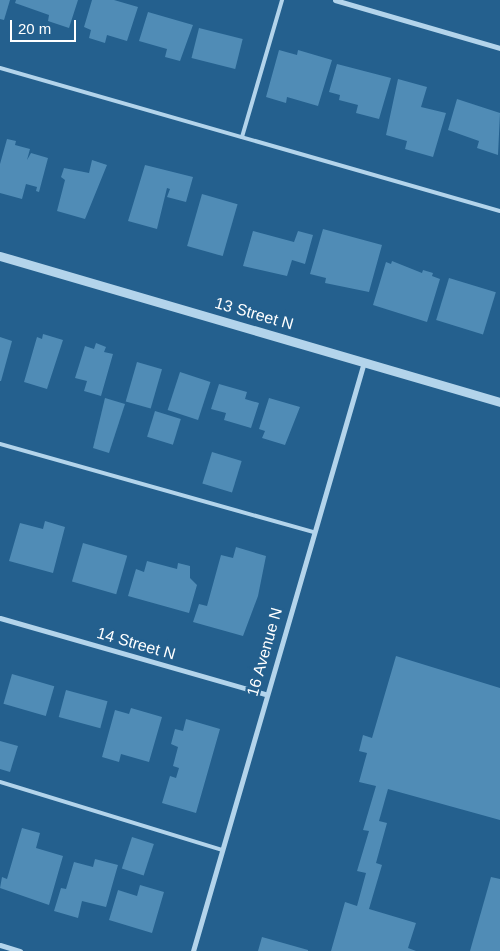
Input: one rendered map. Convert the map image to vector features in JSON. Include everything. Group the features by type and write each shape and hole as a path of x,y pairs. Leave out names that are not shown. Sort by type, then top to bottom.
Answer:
{"street":[{"path":"335,0 500,48"},
{"name":"13 Street N","path":"0,256 500,402"},
{"name":"16 Avenue N","path":"193,951 313,532 365,362"},
{"name":"14 Street N","path":"0,618 266,694"},
{"path":"0,945 20,951"}],"lane":[{"path":"242,137 282,0"},
{"path":"0,68 500,211"},
{"path":"0,444 313,532"},
{"path":"0,782 222,850"}],"building":[{"path":"0,0 10,0 4,20 0,19"},
{"path":"16,0 78,0 69,28 48,21 49,15 15,3"},
{"path":"92,0 114,0 138,7 127,41 107,35 105,43 89,38 91,30 84,27"},
{"path":"148,12 193,25 180,61 165,57 167,49 139,41"},
{"path":"199,28 243,39 235,69 192,58"},
{"path":"279,50 297,55 298,50 332,60 318,106 287,97 286,103 266,97"},
{"path":"337,64 391,78 379,119 356,113 358,105 339,100 340,95 329,92"},
{"path":"398,79 427,87 421,107 446,113 433,157 405,149 407,141 386,135"},
{"path":"457,99 500,113 498,155 477,148 479,141 448,130"},
{"path":"7,139 16,141 15,145 30,149 27,160 31,153 48,158 39,192 36,191 37,187 26,184 22,199 0,193 0,164"},
{"path":"92,160 107,165 85,219 57,211 65,180 61,177 64,168 89,173"},
{"path":"145,165 193,177 186,202 167,197 170,189 167,188 157,229 128,221"},
{"path":"202,194 238,204 223,256 187,246"},
{"path":"323,229 382,245 369,292 325,283 326,278 310,274"},
{"path":"253,231 294,242 298,231 313,235 305,264 292,260 287,276 243,266"},
{"path":"392,261 422,273 423,270 433,273 432,276 440,279 427,322 373,305 386,262 391,264"},
{"path":"449,278 496,292 483,334 436,320"},
{"path":"43,334 63,340 47,389 24,382 37,337 42,339"},
{"path":"0,337 12,341 1,381 0,381"},
{"path":"96,343 106,347 104,352 113,354 101,396 84,391 87,381 75,378 85,346 94,349"},
{"path":"137,362 162,369 151,409 126,401"},
{"path":"180,372 210,382 198,420 168,410"},
{"path":"219,384 247,392 245,399 259,403 251,428 224,420 226,413 211,409"},
{"path":"105,398 125,404 109,453 93,448"},
{"path":"269,398 300,407 285,445 262,438 265,431 259,429"},
{"path":"155,411 181,419 173,445 147,437"},
{"path":"212,452 242,461 232,493 202,484"},
{"path":"45,521 65,527 53,573 9,561 20,523 43,529"},
{"path":"83,543 127,556 116,594 72,581"},
{"path":"236,547 266,556 258,596 243,636 193,622 199,604 207,606 221,555 233,558"},
{"path":"147,561 177,569 178,563 190,566 190,578 197,585 189,613 128,596 136,569 144,572"},
{"path":"396,656 500,688 500,820 388,789 379,821 387,823 376,863 382,865 369,909 416,923 408,948 416,951 331,951 345,902 357,906 366,873 357,871 369,831 363,830 376,786 359,782 367,753 359,751 363,735 372,738"},
{"path":"12,674 54,686 46,716 3,704"},
{"path":"66,690 108,701 100,728 59,717"},
{"path":"131,708 162,717 149,762 121,754 119,762 102,757 115,710 129,714"},
{"path":"186,719 220,729 196,813 162,803 170,776 176,778 179,768 173,766 178,747 171,744 175,729 183,731"},
{"path":"0,741 18,746 10,772 0,769"},
{"path":"22,828 40,833 36,848 63,856 49,905 0,888 2,877 7,879"},
{"path":"132,837 154,844 144,875 122,868"},
{"path":"95,859 118,865 106,907 82,901 78,918 54,911 61,888 66,889 74,862 93,867"},
{"path":"491,877 500,879 500,951 470,951"},
{"path":"140,885 164,892 152,933 109,920 118,890 137,896"},
{"path":"262,937 308,950 308,951 258,951"}]}
